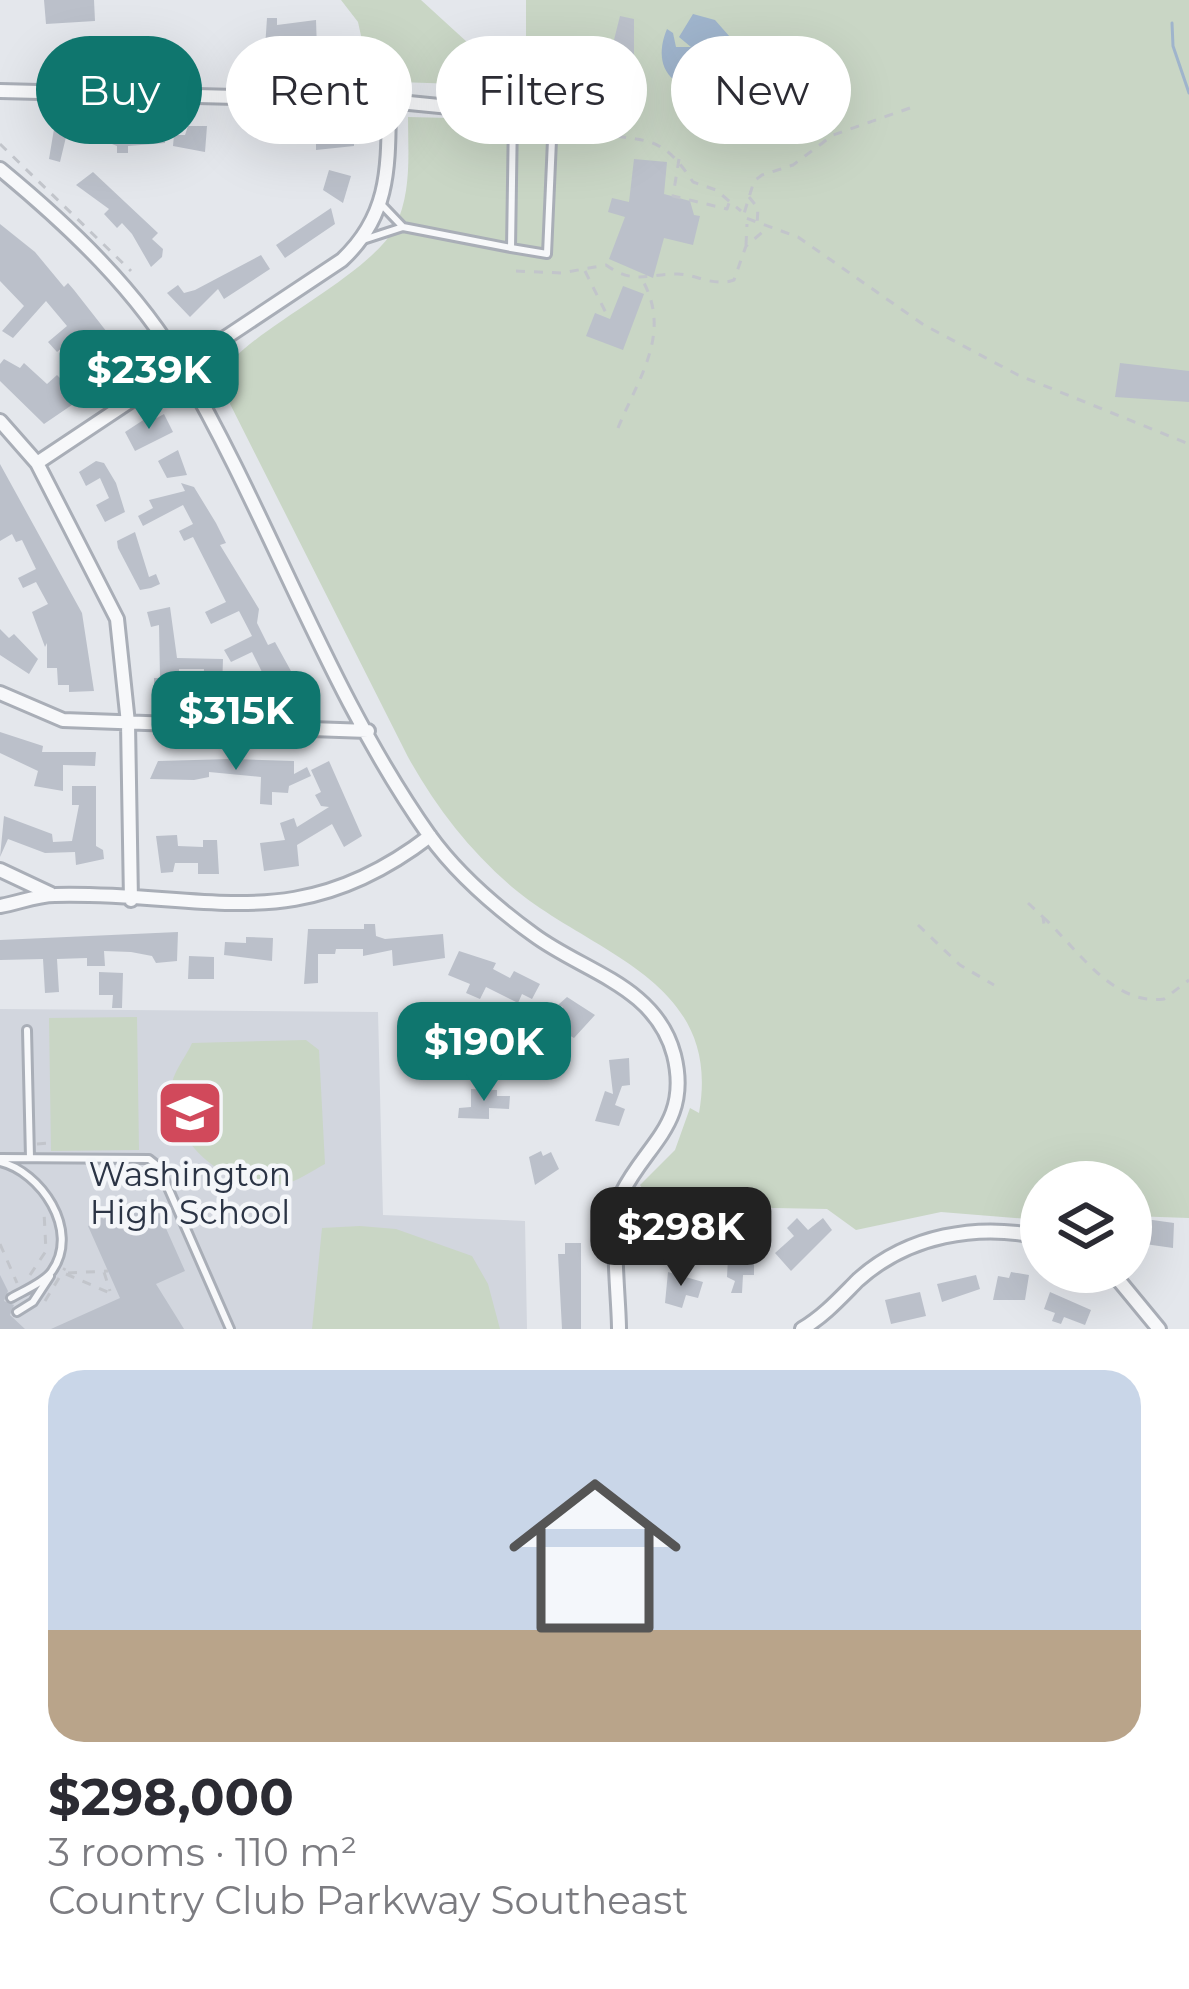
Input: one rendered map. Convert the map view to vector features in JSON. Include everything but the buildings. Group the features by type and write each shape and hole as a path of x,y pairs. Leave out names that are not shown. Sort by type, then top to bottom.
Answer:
{"street":[{"path":"0,91 226,97"},
{"path":"37,464 342,260 364,240 382,205 386,144"},
{"path":"0,169 88,248 181,366 368,731 430,836 493,902 537,938 643,1000 665,1032 675,1057 671,1117 660,1144 620,1195 620,1329"},
{"path":"0,421 37,464 117,620 128,723 130,900"},
{"path":"0,693 63,720 368,731"},
{"path":"0,906 52,894 265,905 370,877 430,836"},
{"path":"0,870 52,894"},
{"path":"802,1329 890,1256 921,1243 991,1230 1020,1234"},
{"path":"1130,1293 1160,1329"}],"lane":[{"path":"512,248 513,144"},
{"path":"364,240 403,227 547,254 555,144"},
{"path":"382,205 403,227"},
{"path":"27,1030 30,1158"},
{"path":"0,1160 148,1159 163,1176 230,1329"},
{"path":"0,1160 35,1180 52,1201 59,1253 33,1302 17,1312"},
{"path":"150,1182 163,1176"},
{"path":"10,1293 52,1271"}],"path":[{"path":"743,214 754,181 793,165 833,135 910,108"},
{"path":"516,271 606,265 623,278 644,281 676,274 726,283 734,280 746,245 743,214 730,201 693,182 679,157 647,140"},
{"path":"0,144 131,271"},
{"path":"679,157 673,196 727,209 730,201"},
{"path":"748,197 758,208 757,226"},
{"path":"747,223 798,237 924,325 1018,375 1189,444"},
{"path":"746,245 766,229"},
{"path":"584,270 608,317"},
{"path":"618,428 654,346 655,304 644,281"},
{"path":"1028,903 1089,966 1131,994 1164,999 1189,980"},
{"path":"1043,917 1045,931"},
{"path":"918,925 970,973 994,985"},
{"path":"36,1144 51,1143"},
{"path":"10,1293 37,1262 48,1237 38,1200"},
{"path":"0,1244 18,1284"},
{"path":"52,1271 106,1272 110,1293 63,1273"}],"shaded area":[{"name":"Washington High School","path":"0,1009 378,1012 383,1215 525,1221 527,1329 0,1329"}],"green space":[{"path":"341,0 421,0 460,36 436,36 436,83 412,82 412,36 361,36 358,22"},
{"path":"526,0 1189,0 1189,1218 1152,1217 1152,1161 1020,1161 1020,1218 941,1212 856,1230 827,1209 633,1205 647,1195 640,1185 675,1150 690,1108 699,1113 701,1068 691,1031 671,1000 644,975 512,887 441,810 408,757 220,384 226,368 243,350 356,269 395,227 407,187 412,117 436,118 436,144 647,144 647,36 526,36"},
{"path":"137,1017 139,1150 51,1151 49,1018"},
{"path":"306,1040 319,1050 325,1164 288,1183 263,1185 223,1172 205,1159 180,1126 173,1106 173,1080 192,1043"},
{"path":"322,1228 396,1229 472,1256 488,1284 500,1329 312,1329"}],"water":[{"path":"693,14 715,20 729,36 680,36"},
{"path":"667,29 673,33 671,77 662,61 662,45"}],"waterway":[{"path":"1172,23 1173,46 1189,93"}],"place":[{"name":"Washington High School","path":"190,1113"}]}
